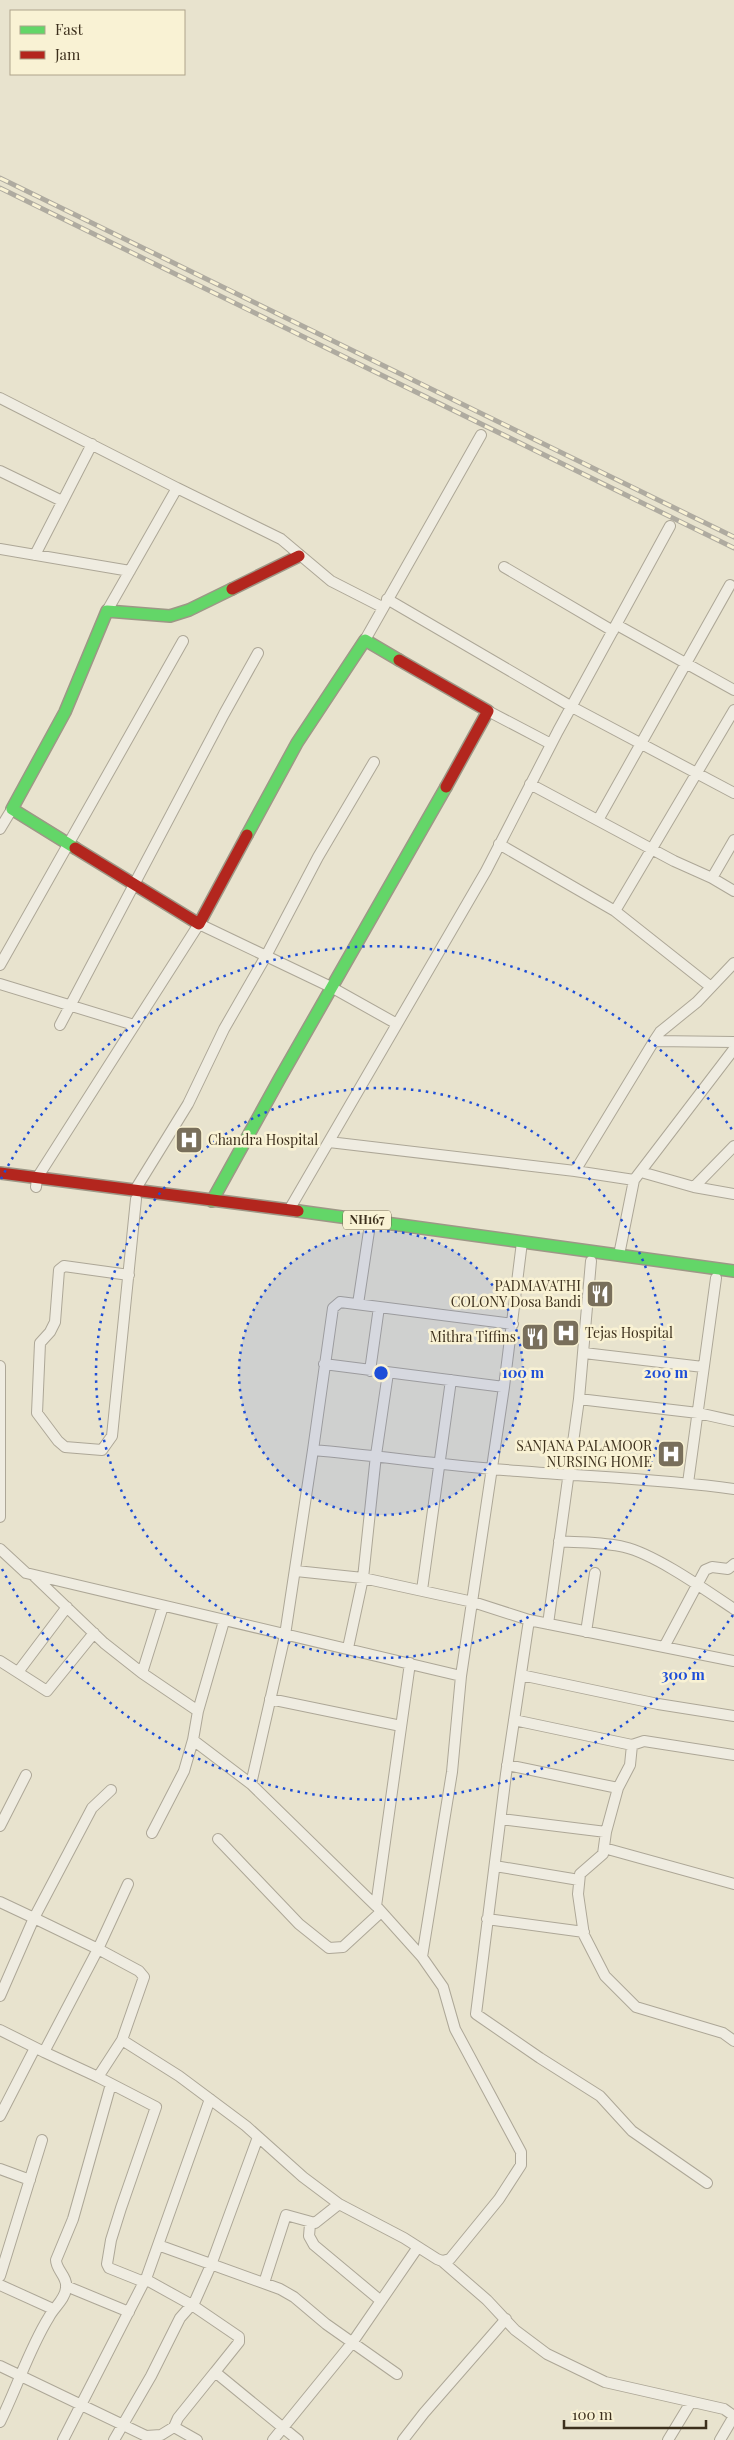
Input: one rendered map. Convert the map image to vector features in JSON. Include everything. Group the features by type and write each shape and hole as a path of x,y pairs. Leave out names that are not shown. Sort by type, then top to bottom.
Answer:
{"main road":[{"path":"212,1201 267,1097 434,812 488,711 365,640 297,742 199,924 12,809 65,712 107,612 170,616 190,610 299,556"},
{"name":"NH167","path":"0,1173 36,1182 136,1195 369,1231 619,1255 734,1271"},
{"name":"NH167","path":"0,1183 36,1182"},
{"name":"NH167","path":"136,1195 290,1210 522,1246 591,1260 734,1280"}],"street":[{"path":"0,398 282,539 299,556 331,581 384,603 639,745 734,793"},
{"path":"365,640 384,603 481,435"},
{"path":"35,555 92,444"},
{"path":"0,470 62,501"},
{"path":"107,612 177,488"},
{"path":"290,1210 499,844 551,744 670,526"},
{"path":"0,549 130,571"},
{"path":"504,566 615,628 686,663 734,690"},
{"path":"598,820 730,585"},
{"path":"0,964 183,641"},
{"path":"60,1025 258,653"},
{"path":"615,911 734,710"},
{"path":"488,711 551,744"},
{"path":"129,1274 64,1266 59,1270 55,1322 50,1332 40,1343 40,1379 37,1408 42,1420 65,1447 102,1450 112,1436 129,1274 136,1195 188,1104 224,1029 266,956 318,857 374,762"},
{"path":"530,784 650,849 712,878 734,891"},
{"path":"0,829 12,809"},
{"path":"712,878 734,840"},
{"path":"499,844 615,911 711,987"},
{"path":"36,1182 199,924 331,987 397,1024"},
{"path":"575,1171 660,1032 697,1002 734,963"},
{"path":"0,984 134,1025"},
{"path":"654,1040 734,1042"},
{"path":"619,1255 638,1176 734,1049"},
{"path":"329,1142 575,1171 638,1176 734,1194"},
{"path":"694,1187 734,1146"},
{"path":"358,1304 369,1231"},
{"path":"422,1957 452,1772 461,1676 513,1324 522,1246"},
{"path":"548,1624 570,1476 584,1353 591,1260"},
{"path":"688,1483 716,1278"},
{"path":"251,1784 285,1635 296,1571 333,1308 340,1302 513,1324"},
{"path":"370,1370 379,1307"},
{"path":"584,1353 703,1367"},
{"path":"324,1364 504,1387"},
{"path":"0,1366 0,1517"},
{"path":"348,1648 363,1578 376,1455 388,1373"},
{"path":"422,1590 452,1380"},
{"path":"579,1399 698,1413 734,1421"},
{"path":"313,1450 376,1455 440,1465 570,1476 654,1479 734,1489"},
{"path":"559,1541 625,1547 636,1551 697,1585 734,1609"},
{"path":"0,1549 26,1573 33,1575 461,1676"},
{"path":"664,1647 708,1567 728,1569 734,1564"},
{"path":"296,1571 363,1578 422,1590 473,1602 529,1620 734,1661"},
{"path":"586,1632 595,1573"},
{"path":"33,1575 94,1633 142,1672 198,1711"},
{"path":"142,1672 163,1606"},
{"path":"18,1672 67,1607"},
{"path":"529,1620 507,1765 502,1819 487,1919 476,2014 600,2096 632,2131 707,2183"},
{"path":"152,1833 184,1771 193,1740 198,1711 224,1621"},
{"path":"0,1661 47,1691 94,1633"},
{"path":"218,1838 300,1924 329,1948 342,1947 378,1909 410,1663"},
{"path":"521,1675 658,1704 734,1716"},
{"path":"270,1699 401,1726"},
{"path":"514,1720 632,1745 644,1741 734,1755"},
{"path":"193,1740 251,1784 378,1909 422,1957 443,1987 455,2029 522,2159 521,2165 499,2199 450,2259 442,2261"},
{"path":"632,1745 630,1765 618,1788 606,1832 603,1854 580,1874 578,1894 584,1932 605,1976 636,2007 723,2033 734,2041"},
{"path":"507,1765 618,1788"},
{"path":"0,1826 5,1804 26,1775"},
{"path":"0,1996 34,1918 92,1808 111,1790"},
{"path":"502,1819 606,1832"},
{"path":"604,1848 734,1884"},
{"path":"495,1866 579,1880"},
{"path":"0,2116 98,1950 128,1884"},
{"path":"0,1902 139,1971 144,1977 122,2040 98,2077"},
{"path":"487,1919 584,1932"},
{"path":"0,2030 156,2107 120,2208 106,2260 109,2268 145,2280 192,2305 239,2337 239,2342 178,2418 174,2427 161,2436 152,2437 0,2366"},
{"path":"122,2040 180,2076 258,2137 303,2178 338,2204 442,2261 515,2330 547,2354 605,2382 724,2409 734,2416 720,2440"},
{"path":"111,2084 73,2219 56,2260 56,2266 66,2286 129,2312"},
{"path":"63,2440 145,2280 210,2099"},
{"path":"114,2440 151,2376 180,2318 192,2305 211,2265 258,2137"},
{"path":"0,2276 42,2140"},
{"path":"0,2169 30,2180"},
{"path":"264,2283 285,2216 291,2215 310,2224 318,2222 338,2204"},
{"path":"310,2224 310,2236 322,2254 381,2302"},
{"path":"158,2245 264,2283 294,2297 326,2324 397,2374"},
{"path":"273,2440 352,2343 418,2247"},
{"path":"0,2285 53,2309"},
{"path":"0,2422 53,2309 62,2300 66,2286"},
{"path":"404,2440 431,2405 506,2320"},
{"path":"215,2372 282,2429 298,2440"},
{"path":"668,2440 691,2402"},
{"path":"174,2427 197,2440"}],"railway":[{"path":"0,178 734,537"},
{"path":"0,188 734,548"}],"traffic: fast":[{"path":"75,848 12,809 65,712 107,611 170,616 189,610 232,589"},
{"path":"247,835 297,743 365,640 399,660"},
{"path":"212,1201 446,787"},
{"path":"298,1211 734,1271"}],"traffic: jam":[{"path":"232,589 299,556"},
{"path":"399,660 488,711 446,787"},
{"path":"75,848 199,924 247,835"},
{"path":"0,1173 298,1211"}],"place":[{"name":"Chandra Hospital","path":"189,1140"},
{"name":"PADMAVATHI COLONY Dosa Bandi","path":"600,1294"},
{"name":"Tejas Hospital","path":"566,1333"},
{"name":"Mithra Tiffins","path":"535,1337"},
{"name":"SANJANA PALAMOOR NURSING HOME","path":"671,1454"}]}
